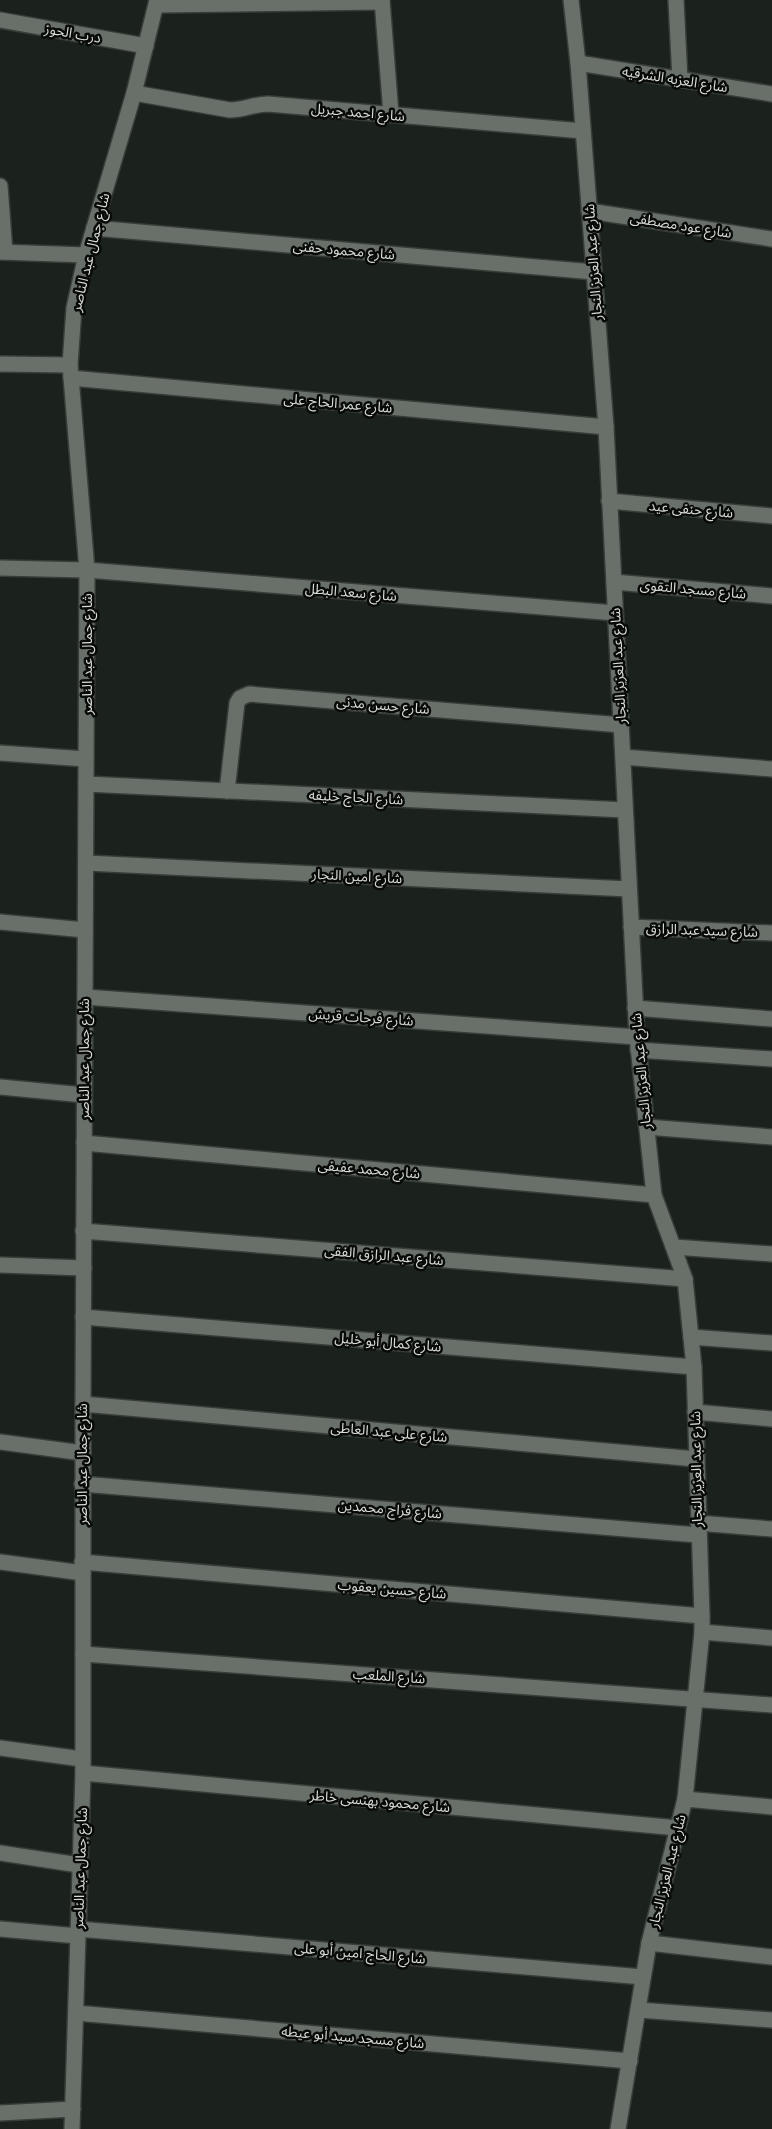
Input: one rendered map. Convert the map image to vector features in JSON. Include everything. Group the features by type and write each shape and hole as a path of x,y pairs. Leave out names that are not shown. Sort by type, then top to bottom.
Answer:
{"street":[{"name":"شارع عبد العزيز النجار","path":"571,0 578,63 606,427 637,1043 654,1195 685,1279 694,1367 702,1616 696,1698 685,1799 649,1943 618,2129"},
{"path":"676,0 680,80"},
{"path":"156,2 382,1 391,114"},
{"name":"شارع جمال عبد الناصر","path":"72,2129 82,1766 82,1404 88,570 70,372 74,308 86,256 134,93 156,2"},
{"name":"درب الحوز","path":"0,20 146,46"},
{"name":"شارع العزبه الشرقيه","path":"578,63 772,94"},
{"name":"شارع احمد جبريل","path":"134,93 230,110 242,110 268,104 583,131"},
{"path":"0,186 3,252 86,256"},
{"name":"شارع عود مصطفى","path":"589,211 772,239"},
{"name":"شارع محمود حفنى","path":"94,228 594,272"},
{"name":"شارع عمر الحاج على","path":"0,364 606,427"},
{"name":"شارع حنفى عيد","path":"609,501 772,516"},
{"name":"شارع سعد البطل","path":"0,568 88,570 615,613"},
{"name":"شارع مسجد التقوى","path":"614,582 772,596"},
{"name":"شارع حسن مدنى","path":"227,791 237,703 240,698 249,694 621,725"},
{"path":"0,753 86,760"},
{"path":"623,757 772,769"},
{"name":"شارع الحاج خليفه","path":"86,784 625,810"},
{"name":"شارع امين النجار","path":"86,863 629,889"},
{"path":"0,922 86,930"},
{"name":"شارع سيد عبد الرازق","path":"631,927 772,933"},
{"name":"شارع فرحات قريش","path":"85,998 637,1043 772,1059"},
{"path":"635,1008 772,1019"},
{"path":"0,1086 84,1095"},
{"path":"646,1127 772,1137"},
{"name":"شارع محمد عفيفى","path":"84,1143 654,1195"},
{"name":"شارع عبد الرازق الفقى","path":"83,1231 685,1279"},
{"path":"674,1247 772,1254"},
{"path":"0,1264 84,1268"},
{"name":"شارع كمال أبو خليل","path":"83,1317 694,1367"},
{"path":"691,1336 772,1343"},
{"name":"شارع على عبد العاطى","path":"82,1404 696,1459"},
{"path":"695,1412 772,1419"},
{"path":"0,1442 83,1453"},
{"name":"شارع فراج محمدين","path":"82,1484 698,1529 772,1529"},
{"name":"شارع حسين يعقوب","path":"0,1562 702,1616"},
{"path":"702,1632 772,1638"},
{"name":"شارع الملعب","path":"82,1654 772,1705"},
{"name":"شارع محمود بهنسى خاطر","path":"0,1748 82,1766 678,1828"},
{"path":"685,1799 772,1808"},
{"path":"0,1853 79,1865"},
{"name":"شارع الحاج امين أبو على","path":"0,1929 78,1932 643,1977"},
{"path":"649,1943 772,1957"},
{"path":"639,2010 772,2020"},
{"name":"شارع مسجد سيد أبو عيطه","path":"76,2013 630,2061"},
{"path":"0,2113 73,2109"}]}
